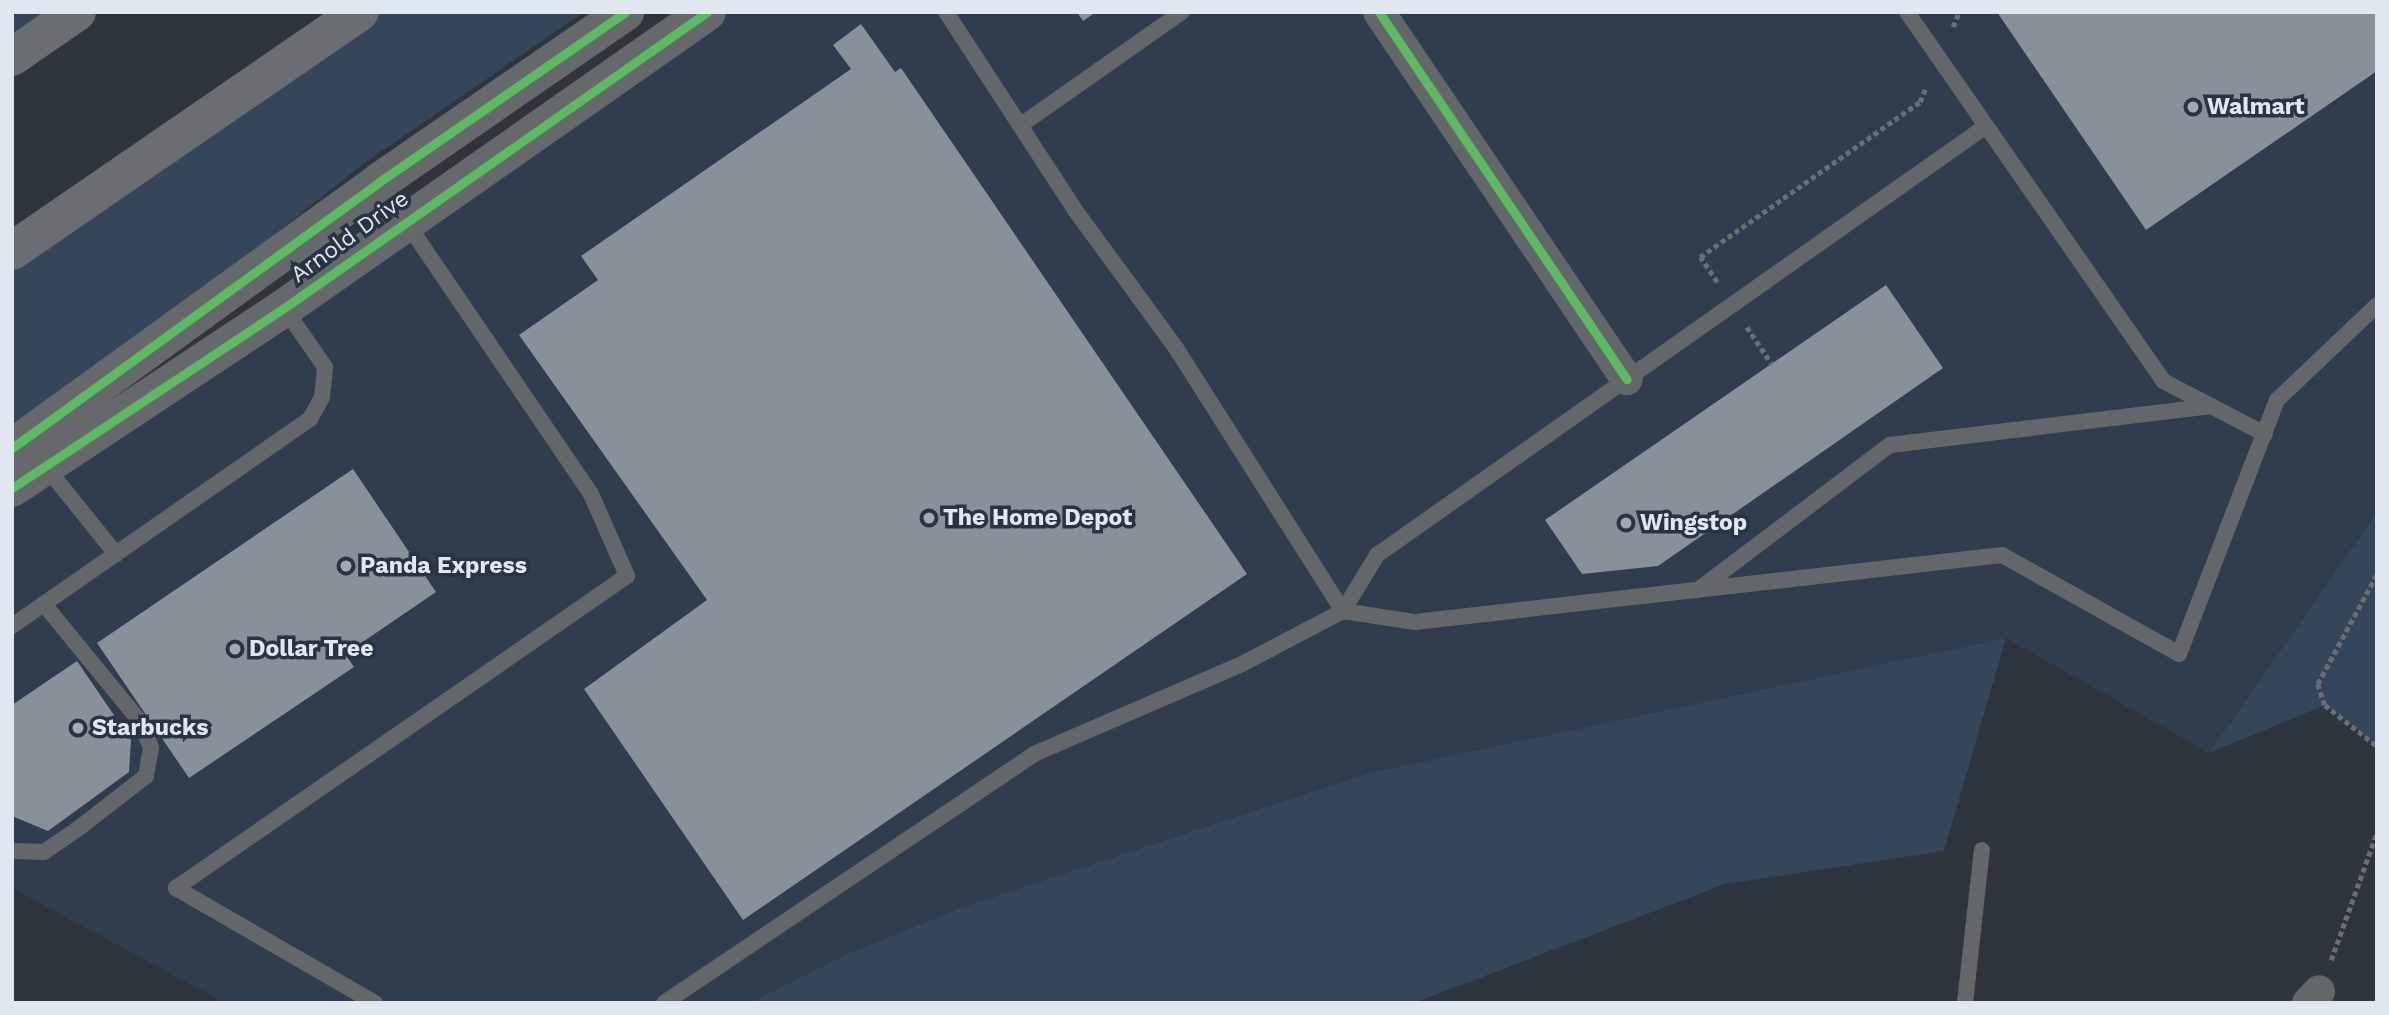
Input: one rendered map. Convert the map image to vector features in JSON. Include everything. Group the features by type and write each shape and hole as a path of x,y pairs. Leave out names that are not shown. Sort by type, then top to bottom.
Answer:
{"highway":[{"path":"12,57 77,12"},
{"path":"12,251 360,12"}],"street":[{"name":"Arnold Drive","path":"12,448 379,182 625,12"},
{"name":"Arnold Drive","path":"12,488 284,308 405,220 707,12"},
{"path":"1379,12 1627,379"}],"lane":[{"path":"946,12 1075,210 1176,348 1343,611 1415,622 2002,555 2179,653 2277,400 2377,305"},
{"path":"1021,125 1182,12"},
{"path":"1907,12 2163,381 2264,433"},
{"path":"664,1003 1034,754 1242,664 1343,611 1377,555 1986,126"},
{"path":"375,1003 176,888 627,576 591,494 405,220"},
{"path":"12,626 310,419 322,397 325,367 284,308"},
{"path":"1697,590 1890,445 2212,406"},
{"path":"46,467 116,554"},
{"path":"12,851 44,852 79,828 146,776 151,747 138,719 44,604"},
{"path":"1965,1003 1982,850"}],"path":[{"path":"1703,261 1700,257 1920,102 1959,12"},
{"path":"2377,575 2318,684 2325,705 2377,746"},
{"path":"2313,997 2377,832"}],"shaded area":[{"path":"12,12 77,12 12,57"},
{"path":"360,12 584,12 366,162 12,441 12,251"},
{"path":"707,12 2377,12 2377,512 2209,753 2006,638 1369,773 961,908 847,954 749,1003 225,1003 12,888 12,488"},
{"path":"2377,512 2377,746 2325,705 2209,753"},
{"path":"2006,638 1944,851 1725,884 1414,1003 749,1003 847,954 961,908 1369,773"}],"building":[{"path":"1077,12 1096,12 1083,21"},
{"name":"Walmart","path":"1997,12 2377,12 2377,71 2146,230"},
{"name":"The Home Depot","path":"861,24 895,72 901,68 1247,574 743,920 584,689 707,600 519,335 598,280 581,256 851,69 833,45"},
{"path":"1886,285 1943,368 1658,566 1582,574 1545,520"},
{"path":"353,469 436,592 345,654 354,667 189,778 97,643"},
{"path":"77,661 131,740 129,772 48,831 12,816 12,705"}],"cycle path":[{"path":"12,448 379,182 625,12"},
{"path":"12,488 284,308 707,12"},
{"path":"1379,12 1627,379"}],"place":[{"name":"Walmart","path":"2193,107"},
{"name":"The Home Depot","path":"929,518"},
{"name":"Wingstop","path":"1626,523"},
{"name":"Panda Express","path":"346,566"},
{"name":"Dollar Tree","path":"235,649"},
{"name":"Starbucks","path":"78,728"}]}
